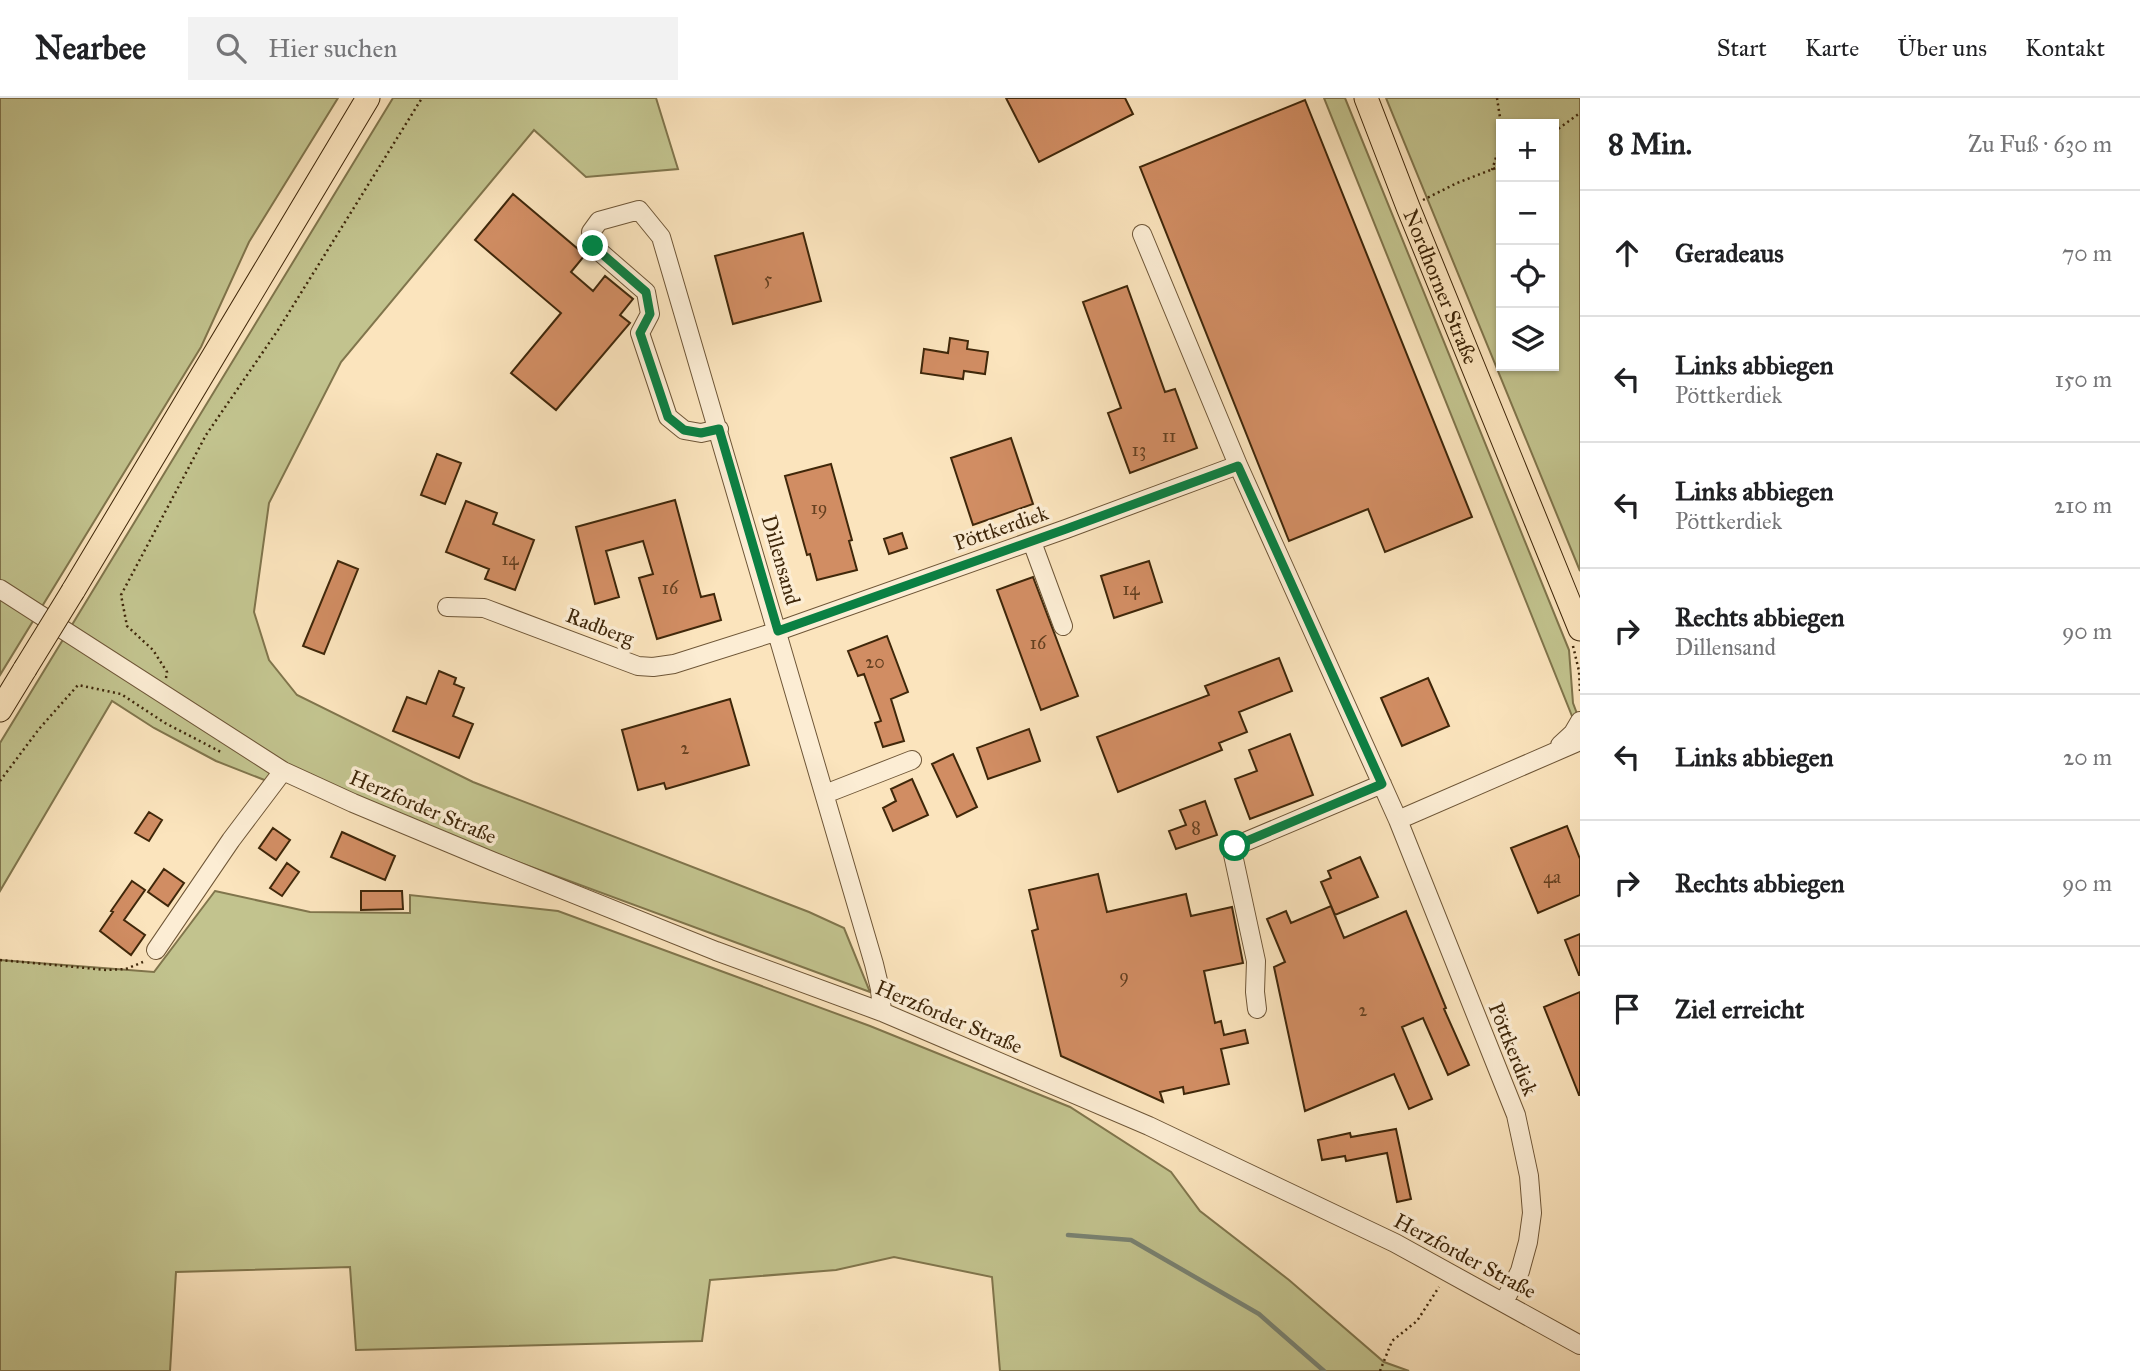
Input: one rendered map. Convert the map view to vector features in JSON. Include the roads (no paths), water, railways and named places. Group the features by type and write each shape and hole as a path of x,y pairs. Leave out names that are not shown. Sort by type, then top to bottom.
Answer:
{"main road":[{"path":"0,710 368,98"},
{"name":"Nordhorner Straße","path":"1366,98 1580,629"}],"street":[{"name":"Dillensand","path":"719,429 701,433 684,430 668,417 640,333 650,314 646,292 593,246 591,232 599,221 639,210 661,237 719,429 874,964 880,989 881,1012"},
{"name":"Pöttkerdiek","path":"1142,234 1238,466 1398,820 1516,1115 1529,1176 1532,1213 1520,1271 1504,1302"},
{"name":"Pöttkerdiek","path":"778,631 1238,466"},
{"path":"1032,542 1063,626"},
{"name":"Herzforder Straße","path":"0,589 283,771 492,861 716,951 881,1012 1149,1126 1395,1244 1580,1345"},
{"name":"Radberg","path":"447,607 484,608 638,666 674,664 778,631"},
{"path":"1552,752 1573,733 1580,721"},
{"path":"1398,820 1580,741"},
{"path":"825,794 912,760"},
{"path":"156,950 283,771"},
{"path":"1257,1009 1256,961 1231,850 1382,784"}],"waterway":[{"path":"1068,1235 1131,1240 1259,1314 1324,1371"}]}
